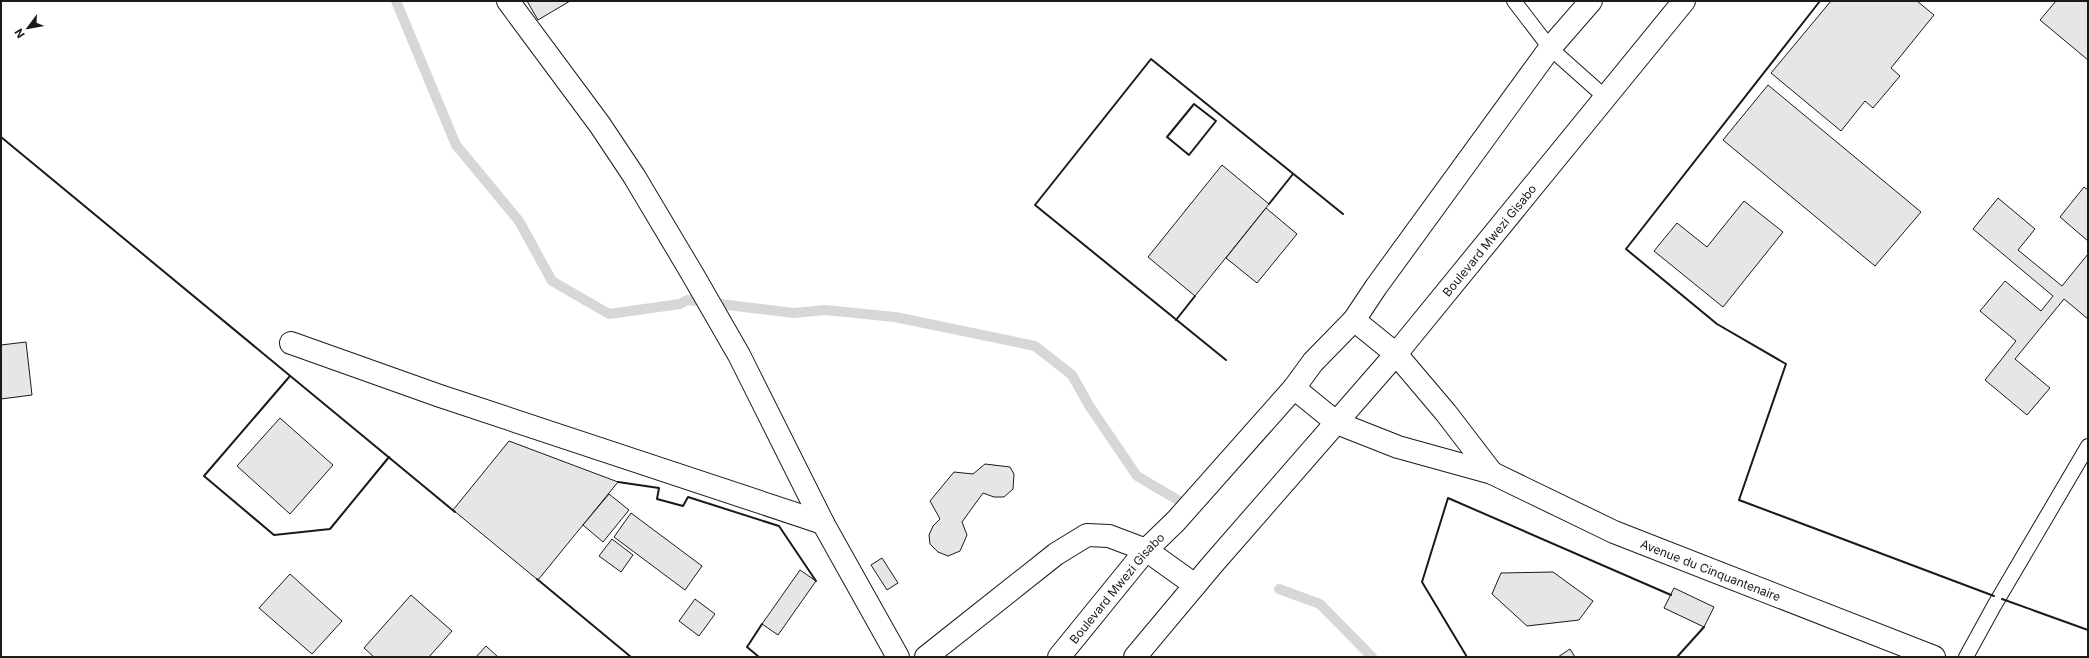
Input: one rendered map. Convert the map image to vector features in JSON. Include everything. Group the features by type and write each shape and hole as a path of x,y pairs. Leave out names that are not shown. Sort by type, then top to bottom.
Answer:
{"street":[{"path":"508,1 600,125 634,176 739,355 823,523 898,657"},
{"path":"1294,388 1313,362 1354,320 1376,287 1550,48 1591,1"},
{"name":"Boulevard Mwezi Gisabo","path":"1195,585 1396,354 1684,1"},
{"path":"1354,320 1396,354 1446,413 1492,473"},
{"path":"291,343 440,396 823,523"},
{"name":"Boulevard Mwezi Gisabo","path":"1059,657 1146,550 1176,521 1294,388"},
{"name":"Avenue du Cinquantenaire","path":"1294,388 1337,423 1398,447 1492,473 1614,532 1934,657"},
{"path":"926,657 1056,554 1076,540 1087,535 1108,536 1146,550 1195,585 1136,657"}],"lane":[{"path":"1514,1 1550,48 1605,97"},
{"path":"1966,657 1994,606 2088,446"}],"building":[{"path":"527,1 570,1 538,20"},
{"path":"1831,1 1917,1 1934,15 1891,68 1900,76 1873,108 1865,101 1841,131 1771,73"},
{"path":"2056,1 2088,1 2088,60 2040,20"},
{"path":"1768,85 1921,212 1875,266 1723,140"},
{"path":"1222,165 1269,204 1195,296 1148,257"},
{"path":"2084,187 2088,190 2088,241 2060,217"},
{"path":"1998,198 2035,229 2018,250 2062,286 2088,254 2088,319 2064,299 2015,359 2050,388 2027,415 1985,380 2016,341 1980,311 2005,281 2041,311 2053,296 1973,229"},
{"path":"1744,201 1783,232 1723,307 1654,251 1677,223 1707,247"},
{"path":"1266,208 1297,234 1257,283 1226,258"},
{"path":"26,342 32,395 1,399 1,345"},
{"path":"280,418 333,465 290,514 237,466"},
{"path":"509,441 618,482 538,580 453,510"},
{"path":"985,464 1010,467 1014,474 1013,489 1004,497 994,497 983,493 962,522 967,535 960,551 948,556 938,552 930,544 929,535 933,526 940,519 930,501 954,472 973,474"},
{"path":"609,494 629,510 603,542 583,525"},
{"path":"631,513 702,566 685,590 614,537"},
{"path":"612,539 633,555 621,572 599,556"},
{"path":"882,558 898,583 887,590 871,565"},
{"path":"800,570 816,581 778,635 762,624"},
{"path":"1553,572 1593,601 1579,620 1527,626 1492,594 1501,573"},
{"path":"290,574 342,621 312,654 259,608"},
{"path":"1674,588 1714,607 1704,627 1664,608"},
{"path":"411,595 452,631 429,657 374,657 364,648"},
{"path":"695,599 715,614 699,636 679,621"},
{"path":"486,646 498,657 476,657"},
{"path":"1570,649 1575,657 1558,657"}],"waterway":[{"path":"396,1 456,145 519,221 552,281 609,314 680,304 687,300 794,313 825,310 895,317 1035,346 1072,375 1090,407 1137,476 1181,502"},
{"path":"1279,589 1320,604 1372,657"}],"wall":[{"path":"1820,1 1626,249 1717,324 1786,364 1739,500 1994,596"},
{"path":"1226,360 1035,205 1151,59 1343,214"},
{"path":"1194,104 1216,121 1189,155 1167,137 1194,104"},
{"path":"1,137 455,512"},
{"path":"1269,204 1293,174"},
{"path":"1176,320 1195,296"},
{"path":"290,376 204,476 274,535 330,529 389,457"},
{"path":"618,482 659,488 657,499 683,506 688,497 779,526 816,581"},
{"path":"1467,657 1422,582 1448,498 1671,595"},
{"path":"537,579 631,657"},
{"path":"2002,599 2088,630"},
{"path":"759,657 747,647 762,624"},
{"path":"1677,657 1704,627"}]}
